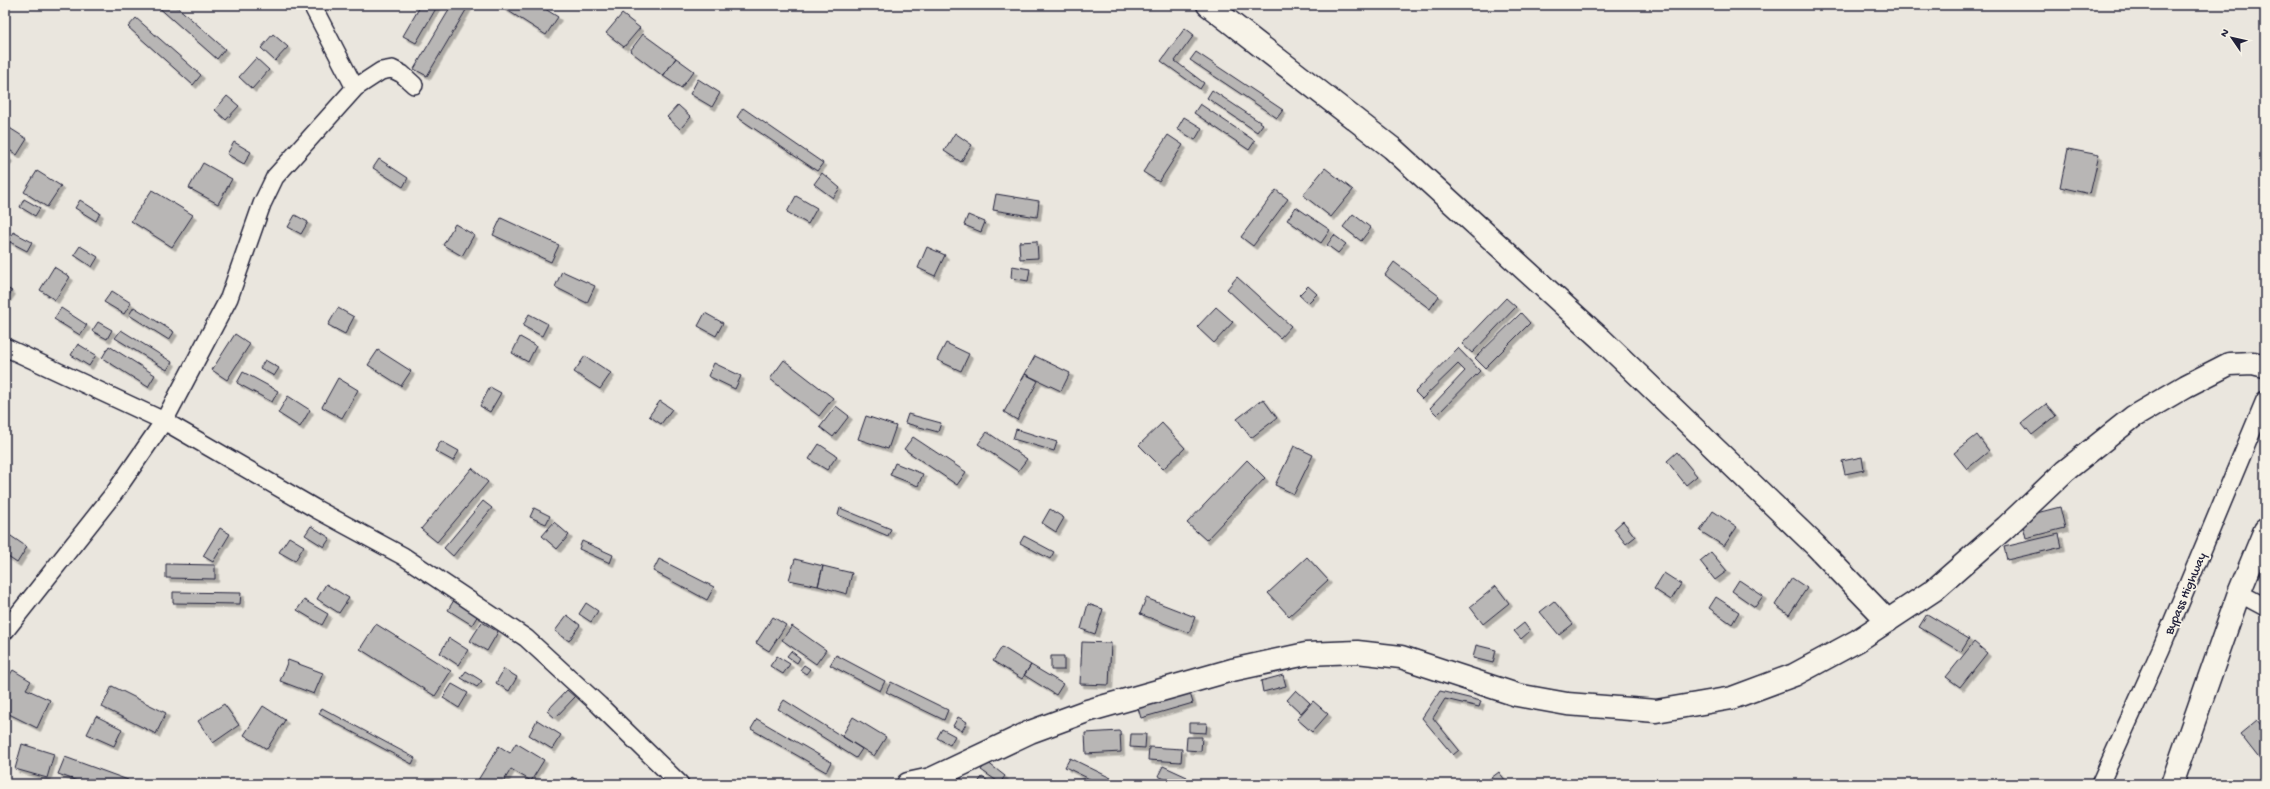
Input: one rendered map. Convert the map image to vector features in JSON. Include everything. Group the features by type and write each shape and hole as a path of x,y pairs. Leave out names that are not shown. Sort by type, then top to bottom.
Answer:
{"street":[{"path":"312,5 355,88"},
{"path":"1208,5 1392,148 1606,344 1815,544 1888,621"},
{"path":"5,631 115,492 164,421 229,298 262,204 275,177 355,88 381,71 392,69 402,74 414,85"},
{"path":"5,347 164,421 316,509 403,556 526,638 599,705 680,784"},
{"path":"908,784 931,779 1030,732 1087,711 1232,670 1306,654 1357,652 1401,657 1517,695 1567,704 1656,711 1732,698 1794,675 1857,641 1934,590 2006,527 2065,470 2133,417 2186,386 2229,364 2253,363 2265,366"},
{"name":"Bypass Highway","path":"2100,784 2161,649 2265,400"},
{"path":"2172,784 2239,593 2264,533"},
{"path":"2239,593 2265,608"}],"building":[{"path":"156,5 175,5 225,49 217,59"},
{"path":"421,5 438,5 416,43 403,36"},
{"path":"452,5 469,5 427,76 414,69"},
{"path":"499,5 539,5 558,17 546,35"},
{"path":"622,14 640,28 624,47 606,33"},
{"path":"136,18 201,75 193,85 128,27"},
{"path":"1185,28 1194,35 1175,61 1204,83 1200,89 1161,61"},
{"path":"273,34 288,47 275,61 261,48"},
{"path":"643,34 676,58 663,76 630,51"},
{"path":"1196,52 1283,110 1277,118 1190,60"},
{"path":"256,58 269,70 252,89 239,77"},
{"path":"676,58 694,71 681,88 663,76"},
{"path":"698,79 720,93 712,107 690,94"},
{"path":"1212,90 1263,124 1257,132 1207,98"},
{"path":"227,96 239,106 226,120 215,110"},
{"path":"1200,104 1255,141 1249,150 1194,113"},
{"path":"678,105 691,117 680,129 667,117"},
{"path":"743,108 823,163 817,171 737,117"},
{"path":"1184,117 1202,128 1195,140 1177,129"},
{"path":"8,127 27,139 17,155 5,147 5,132"},
{"path":"955,133 972,145 961,162 944,151"},
{"path":"1168,135 1183,145 1159,182 1143,172"},
{"path":"234,142 251,152 244,164 227,154"},
{"path":"2068,149 2099,155 2090,194 2060,187"},
{"path":"5,155 9,158 5,165"},
{"path":"379,159 408,178 403,187 373,168"},
{"path":"203,163 232,179 218,204 189,188"},
{"path":"1325,168 1353,190 1331,217 1303,195"},
{"path":"37,171 61,186 47,207 24,192"},
{"path":"822,173 840,188 833,198 814,184"},
{"path":"152,190 193,215 172,247 131,221"},
{"path":"1276,190 1288,199 1253,246 1241,237"},
{"path":"996,194 1039,201 1037,217 993,210"},
{"path":"796,196 817,208 808,224 787,212"},
{"path":"24,199 40,208 35,216 20,207"},
{"path":"80,200 100,213 96,221 75,208"},
{"path":"1296,207 1330,230 1321,243 1287,220"},
{"path":"1353,214 1371,228 1361,241 1343,227"},
{"path":"295,215 308,222 301,234 288,227"},
{"path":"968,215 985,222 981,232 964,225"},
{"path":"501,218 559,245 551,262 493,235"},
{"path":"455,224 474,235 462,256 443,245"},
{"path":"13,232 32,242 27,251 8,241"},
{"path":"1334,235 1346,244 1338,253 1327,245"},
{"path":"1037,241 1038,258 1020,259 1019,242"},
{"path":"80,246 98,257 92,267 74,255"},
{"path":"927,247 945,255 935,276 918,268"},
{"path":"1394,262 1439,296 1430,309 1385,275"},
{"path":"1012,266 1030,269 1028,281 1011,278"},
{"path":"54,267 70,277 55,300 40,290"},
{"path":"562,271 595,286 587,303 555,287"},
{"path":"1237,277 1291,326 1280,338 1227,289"},
{"path":"1308,286 1317,294 1308,303 1299,295"},
{"path":"5,287 12,291 5,301"},
{"path":"112,291 131,303 124,314 104,302"},
{"path":"1506,298 1516,307 1472,353 1462,344"},
{"path":"134,307 174,332 169,340 129,315"},
{"path":"1216,307 1233,322 1214,343 1197,327"},
{"path":"61,308 87,325 80,335 54,319"},
{"path":"338,308 354,317 345,334 328,325"},
{"path":"705,313 723,323 716,336 698,326"},
{"path":"1521,313 1530,323 1485,368 1475,358"},
{"path":"529,314 548,324 542,336 523,326"},
{"path":"98,322 112,330 107,339 92,331"},
{"path":"121,330 172,362 167,370 115,338"},
{"path":"235,334 250,344 227,380 212,370"},
{"path":"520,337 536,346 528,362 512,353"},
{"path":"946,343 969,354 961,371 937,360"},
{"path":"78,344 96,355 89,366 71,355"},
{"path":"109,346 155,375 148,387 102,358"},
{"path":"1458,348 1480,371 1437,415 1430,408 1465,371 1458,364 1422,399 1415,392"},
{"path":"378,350 411,371 401,386 368,365"},
{"path":"585,356 611,373 600,389 574,372"},
{"path":"1035,356 1070,373 1061,391 1025,374"},
{"path":"265,360 279,368 274,376 260,368"},
{"path":"784,360 833,398 819,416 770,379"},
{"path":"714,363 741,376 735,389 708,376"},
{"path":"243,372 278,391 272,402 237,383"},
{"path":"1025,374 1038,381 1017,420 1004,412"},
{"path":"338,378 358,390 342,418 322,407"},
{"path":"490,387 501,393 490,412 480,406"},
{"path":"288,396 310,410 300,427 278,413"},
{"path":"1263,399 1277,418 1251,438 1237,419"},
{"path":"660,401 672,409 661,424 649,416"},
{"path":"2046,404 2056,416 2032,435 2022,423"},
{"path":"836,406 849,416 833,437 820,427"},
{"path":"908,414 941,423 938,432 905,423"},
{"path":"866,416 896,426 888,449 858,439"},
{"path":"1162,423 1185,448 1163,469 1139,445"},
{"path":"1016,429 1057,442 1054,451 1013,439"},
{"path":"987,432 1027,459 1018,471 978,444"},
{"path":"1977,435 1989,451 1967,469 1954,453"},
{"path":"913,437 966,472 957,485 904,449"},
{"path":"441,441 459,451 453,461 435,451"},
{"path":"819,444 837,456 827,470 809,459"},
{"path":"1294,446 1313,455 1294,494 1275,485"},
{"path":"1677,452 1697,476 1686,485 1667,461"},
{"path":"1862,457 1864,470 1845,474 1842,461"},
{"path":"1247,460 1265,478 1206,540 1187,523"},
{"path":"895,463 923,474 918,486 890,475"},
{"path":"472,468 488,482 437,542 421,529"},
{"path":"483,501 492,508 453,556 444,548"},
{"path":"2060,507 2065,528 2026,538 2021,517"},
{"path":"534,508 550,516 546,524 530,517"},
{"path":"840,508 891,529 888,536 838,515"},
{"path":"1050,509 1064,518 1056,532 1042,523"},
{"path":"1713,511 1737,527 1724,546 1700,531"},
{"path":"1623,521 1635,537 1626,544 1614,529"},
{"path":"554,522 569,535 557,549 542,536"},
{"path":"311,526 330,538 324,547 305,535"},
{"path":"220,528 230,534 213,562 203,556"},
{"path":"5,532 27,547 17,563 5,555"},
{"path":"2059,534 2062,547 2007,560 2004,547"},
{"path":"1024,536 1054,552 1050,559 1020,543"},
{"path":"289,537 304,546 295,561 279,552"},
{"path":"582,541 613,555 610,563 579,549"},
{"path":"1711,552 1727,571 1715,580 1700,561"},
{"path":"1307,557 1328,580 1289,616 1268,593"},
{"path":"659,559 714,587 707,600 653,571"},
{"path":"795,559 823,566 818,586 789,580"},
{"path":"166,564 215,565 215,579 166,578"},
{"path":"823,566 852,573 847,594 818,586"},
{"path":"1664,573 1681,584 1671,600 1654,589"},
{"path":"1792,578 1807,588 1789,615 1775,605"},
{"path":"1739,580 1763,596 1755,607 1732,591"},
{"path":"326,584 349,598 339,613 317,599"},
{"path":"1496,586 1509,603 1483,624 1470,607"},
{"path":"173,592 241,593 240,604 173,603"},
{"path":"1716,597 1739,612 1732,624 1709,608"},
{"path":"1146,598 1195,617 1189,633 1140,614"},
{"path":"304,600 328,614 322,625 297,610"},
{"path":"454,600 478,615 472,625 448,610"},
{"path":"1554,601 1573,624 1559,635 1540,612"},
{"path":"586,603 598,611 591,622 579,614"},
{"path":"1088,604 1103,609 1095,634 1081,629"},
{"path":"1927,614 1969,639 1961,652 1919,627"},
{"path":"567,615 580,625 569,641 555,631"},
{"path":"773,617 786,625 769,651 756,643"},
{"path":"482,622 498,632 487,651 470,641"},
{"path":"1524,623 1530,631 1521,639 1514,631"},
{"path":"376,624 451,671 435,696 360,649"},
{"path":"792,626 826,650 816,664 782,640"},
{"path":"449,638 468,650 458,665 440,653"},
{"path":"1082,642 1111,643 1109,685 1080,684"},
{"path":"1974,642 1987,653 1960,687 1946,677"},
{"path":"1476,645 1496,650 1493,663 1473,658"},
{"path":"1002,647 1031,665 1022,679 993,661"},
{"path":"791,651 800,658 797,663 787,656"},
{"path":"836,655 885,681 880,691 830,665"},
{"path":"777,656 790,664 783,674 770,666"},
{"path":"1051,656 1064,656 1064,670 1051,670"},
{"path":"288,660 323,673 314,694 280,681"},
{"path":"804,665 810,669 806,674 800,670"},
{"path":"1031,665 1063,684 1056,695 1024,675"},
{"path":"504,669 517,677 509,691 496,683"},
{"path":"13,670 31,681 26,689 50,700 37,728 5,712 5,678 7,679"},
{"path":"466,671 482,681 477,687 461,678"},
{"path":"1283,675 1286,686 1263,692 1261,681"},
{"path":"891,682 948,710 944,720 886,692"},
{"path":"452,684 468,693 459,708 443,698"},
{"path":"112,686 166,713 156,734 102,707"},
{"path":"567,690 575,697 555,718 547,711"},
{"path":"1296,690 1310,703 1301,713 1287,700"},
{"path":"1440,691 1481,701 1479,707 1445,699 1433,718 1459,750 1453,755 1422,718"},
{"path":"1190,693 1193,703 1141,718 1138,708"},
{"path":"784,700 862,749 856,758 778,709"},
{"path":"1313,701 1328,714 1312,732 1297,719"},
{"path":"224,704 239,725 213,743 198,721"},
{"path":"263,706 285,720 267,749 244,735"},
{"path":"322,708 415,758 412,764 319,714"},
{"path":"96,716 122,729 114,746 87,734"},
{"path":"853,717 886,737 874,756 842,736"},
{"path":"958,717 967,722 962,731 953,726"},
{"path":"757,719 831,762 826,772 751,729"},
{"path":"537,720 561,735 552,749 529,735"},
{"path":"2257,720 2265,730 2265,766 2240,734"},
{"path":"1189,723 1207,723 1206,733 1189,732"},
{"path":"942,729 955,736 950,745 937,738"},
{"path":"1120,731 1121,752 1086,754 1085,733"},
{"path":"1131,734 1146,734 1145,748 1130,747"},
{"path":"1187,737 1202,737 1201,751 1186,750"},
{"path":"516,743 544,760 531,781 511,769 502,784 485,784 478,780 499,746 510,753"},
{"path":"22,744 54,754 47,778 15,769"},
{"path":"1149,747 1182,749 1181,762 1148,760"},
{"path":"65,757 128,780 126,784 86,784 58,774"},
{"path":"1070,758 1111,778 1108,784 1100,784 1065,767"},
{"path":"987,762 1005,776 1000,783 981,770"},
{"path":"1163,766 1187,777 1183,784 1175,784 1158,776"},
{"path":"1499,772 1508,784 1483,784"},
{"path":"572,777 582,784 567,784"},
{"path":"982,777 993,784 977,784"},
{"path":"961,778 966,784 955,784"},
{"path":"1086,779 1086,784 1066,784 1066,781"}]}
